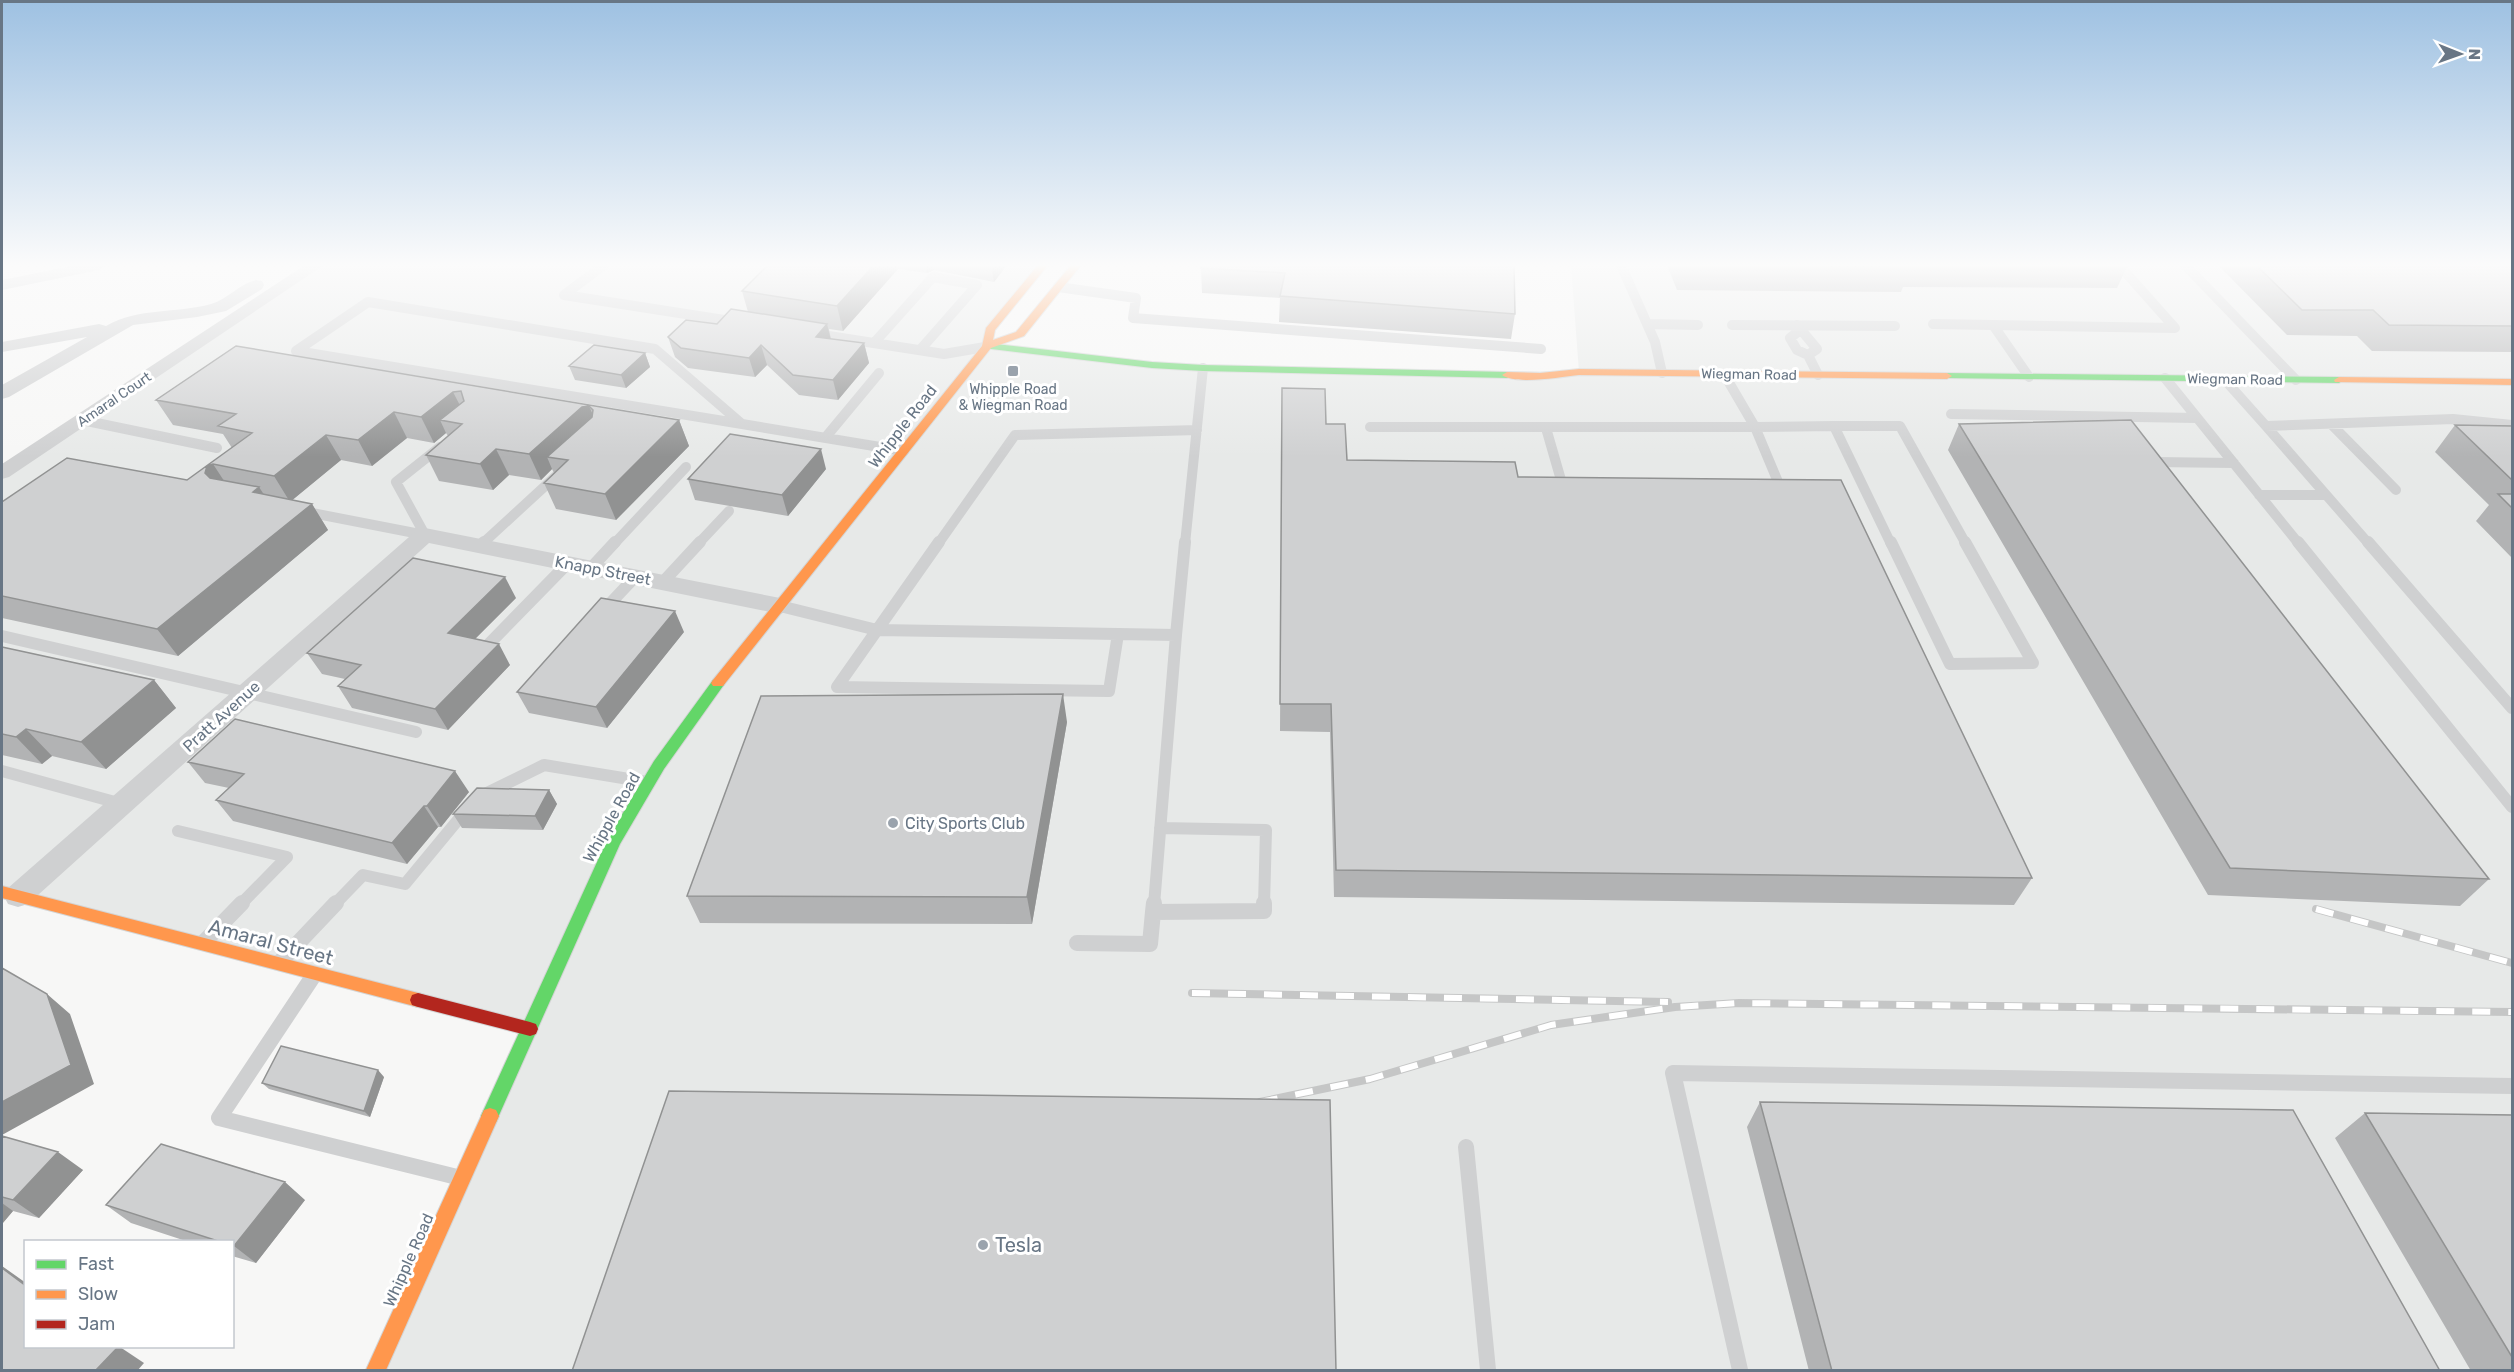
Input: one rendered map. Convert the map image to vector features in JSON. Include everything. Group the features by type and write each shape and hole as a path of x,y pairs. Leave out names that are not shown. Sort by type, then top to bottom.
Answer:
{"street":[{"path":"2,347 104,329"},
{"path":"2,393 109,329"},
{"name":"Amaral Court","path":"2,473 219,329"},
{"name":"Whipple Road","path":"376,1371 613,842 648,783 707,697 987,346 991,329"},
{"path":"987,346 1020,334 1024,329"},
{"name":"Wiegman Road","path":"987,346 1152,365 1203,368 1540,376 1579,372 2512,382"},
{"name":"Knapp Street","path":"425,535 780,606"},
{"name":"Pratt Avenue","path":"10,894 122,804 425,535"},
{"name":"Amaral Street","path":"10,894 530,1029"}],"lane":[{"path":"328,329 296,351 904,451"},
{"path":"533,329 655,349 743,425"},
{"path":"874,343 887,329"},
{"path":"920,350 938,329"},
{"path":"1278,329 1541,349"},
{"path":"1649,329 1662,373"},
{"path":"1797,329 1790,338 1797,350 1809,356 1818,375"},
{"path":"1799,329 1812,338 1817,349 1809,356"},
{"path":"1996,329 2029,377"},
{"path":"2247,329 2296,380"},
{"path":"803,332 944,354 987,346"},
{"path":"1077,943 1150,944 1176,635 1203,368"},
{"path":"825,438 879,374"},
{"path":"1724,374 1755,427 1781,489"},
{"path":"2165,378 2512,807"},
{"path":"2224,379 2512,708"},
{"path":"1951,414 2197,418"},
{"path":"2266,426 2453,419 2512,425"},
{"path":"82,420 217,448"},
{"path":"2331,424 2396,490"},
{"path":"1370,427 1546,428 1833,425 1900,426 2033,663 1950,664 1833,425"},
{"path":"1546,428 1562,480"},
{"path":"1118,634 1109,692 837,687 1015,435 1197,430"},
{"path":"425,535 396,483 452,438"},
{"path":"2154,462 2234,463"},
{"path":"591,568 686,467"},
{"path":"480,546 564,469"},
{"path":"2259,495 2324,495"},
{"path":"296,509 425,535"},
{"path":"663,582 729,511"},
{"path":"485,648 568,564"},
{"path":"597,618 635,577"},
{"path":"780,606 876,630 1176,635"},
{"path":"2,636 416,732"},
{"path":"279,964 363,875 405,884 476,798 544,765 648,783"},
{"path":"2,771 122,804"},
{"path":"1154,912 1264,912 1266,830 1160,828"},
{"path":"178,831 287,857 202,944"},
{"path":"315,974 219,1118 463,1179"},
{"path":"1740,1371 1673,1073 2512,1086"},
{"path":"1466,1147 1488,1371"}],"shaded area":[{"path":"219,329 991,329 987,346 1152,365 1579,372 1576,329 2512,329 2512,1370 377,1370 530,1030 2,892 2,473"}],"building":[{"path":"676,329 823,329 816,337 864,343 833,380 793,375 761,345 749,358 681,348 668,337"},
{"path":"594,345 645,353 621,375 569,366"},
{"path":"236,346 679,420 605,494 544,483 568,460 547,457 592,417 593,410 589,406 582,407 529,454 496,449 480,464 426,455 462,424 440,420 464,401 461,391 453,392 421,417 394,412 358,440 326,435 274,476 213,464 207,466 205,473 210,478 259,487 253,492 312,504 157,629 2,596 2,502 67,458 187,480 252,433 218,426 236,414 156,400"},
{"path":"1282,388 1325,389 1326,424 1345,424 1347,460 1515,462 1518,477 1841,480 2032,878 1336,870 1331,704 1280,704"},
{"path":"2131,420 2489,879 2230,868 1959,424"},
{"path":"2455,425 2512,426 2512,480"},
{"path":"730,434 821,449 782,495 688,479"},
{"path":"2498,494 2512,494 2512,508"},
{"path":"413,558 505,577 448,633 499,644 435,709 338,686 361,665 307,653"},
{"path":"601,598 675,611 596,707 517,692"},
{"path":"2,647 154,680 81,742 26,729 16,737 2,734"},
{"name":"City Sports Club","path":"1063,694 1027,897 687,896 761,696"},
{"path":"235,719 455,771 427,806 424,806 392,843 216,800 244,774 188,762"},
{"path":"477,788 549,790 535,816 453,814"},
{"path":"2,968 47,994 71,1065 2,1102"},
{"path":"281,1046 378,1070 364,1111 262,1083"},
{"name":"Tesla","path":"669,1091 1330,1100 1336,1371 572,1371"},
{"path":"1760,1102 2293,1110 2440,1371 1832,1371"},
{"path":"2365,1113 2512,1115 2512,1357"},
{"path":"2,1136 58,1152 13,1200 2,1197"},
{"path":"161,1144 285,1182 234,1246 234,1240 215,1240 106,1205"},
{"path":"2,1268 24,1284 24,1348 117,1348 95,1371 2,1371"}],"railway":[{"path":"2316,909 2512,963"},
{"path":"1192,993 1668,1002"},
{"path":"1260,1102 1370,1079 1551,1025 1675,1007 1739,1003 2512,1012"}],"traffic: fast":[{"path":"987,346 1152,365 1203,368 1507,375"},
{"path":"1947,376 2339,380"},
{"path":"490,1116 613,842 659,765 718,683"}],"traffic: slow":[{"path":"718,683 987,346 991,329"},
{"path":"987,346 1020,334 1024,329"},
{"path":"1507,375 1540,376 1579,372 1947,376"},
{"path":"2339,380 2512,382"},
{"path":"2,892 418,1000"},
{"path":"376,1370 490,1116"}],"traffic: jam":[{"path":"418,1000 530,1029"}],"place":[{"name":"Whipple Road & Wiegman Road","path":"1013,371"},
{"name":"City Sports Club","path":"893,823"},
{"name":"Tesla","path":"983,1245"}]}
